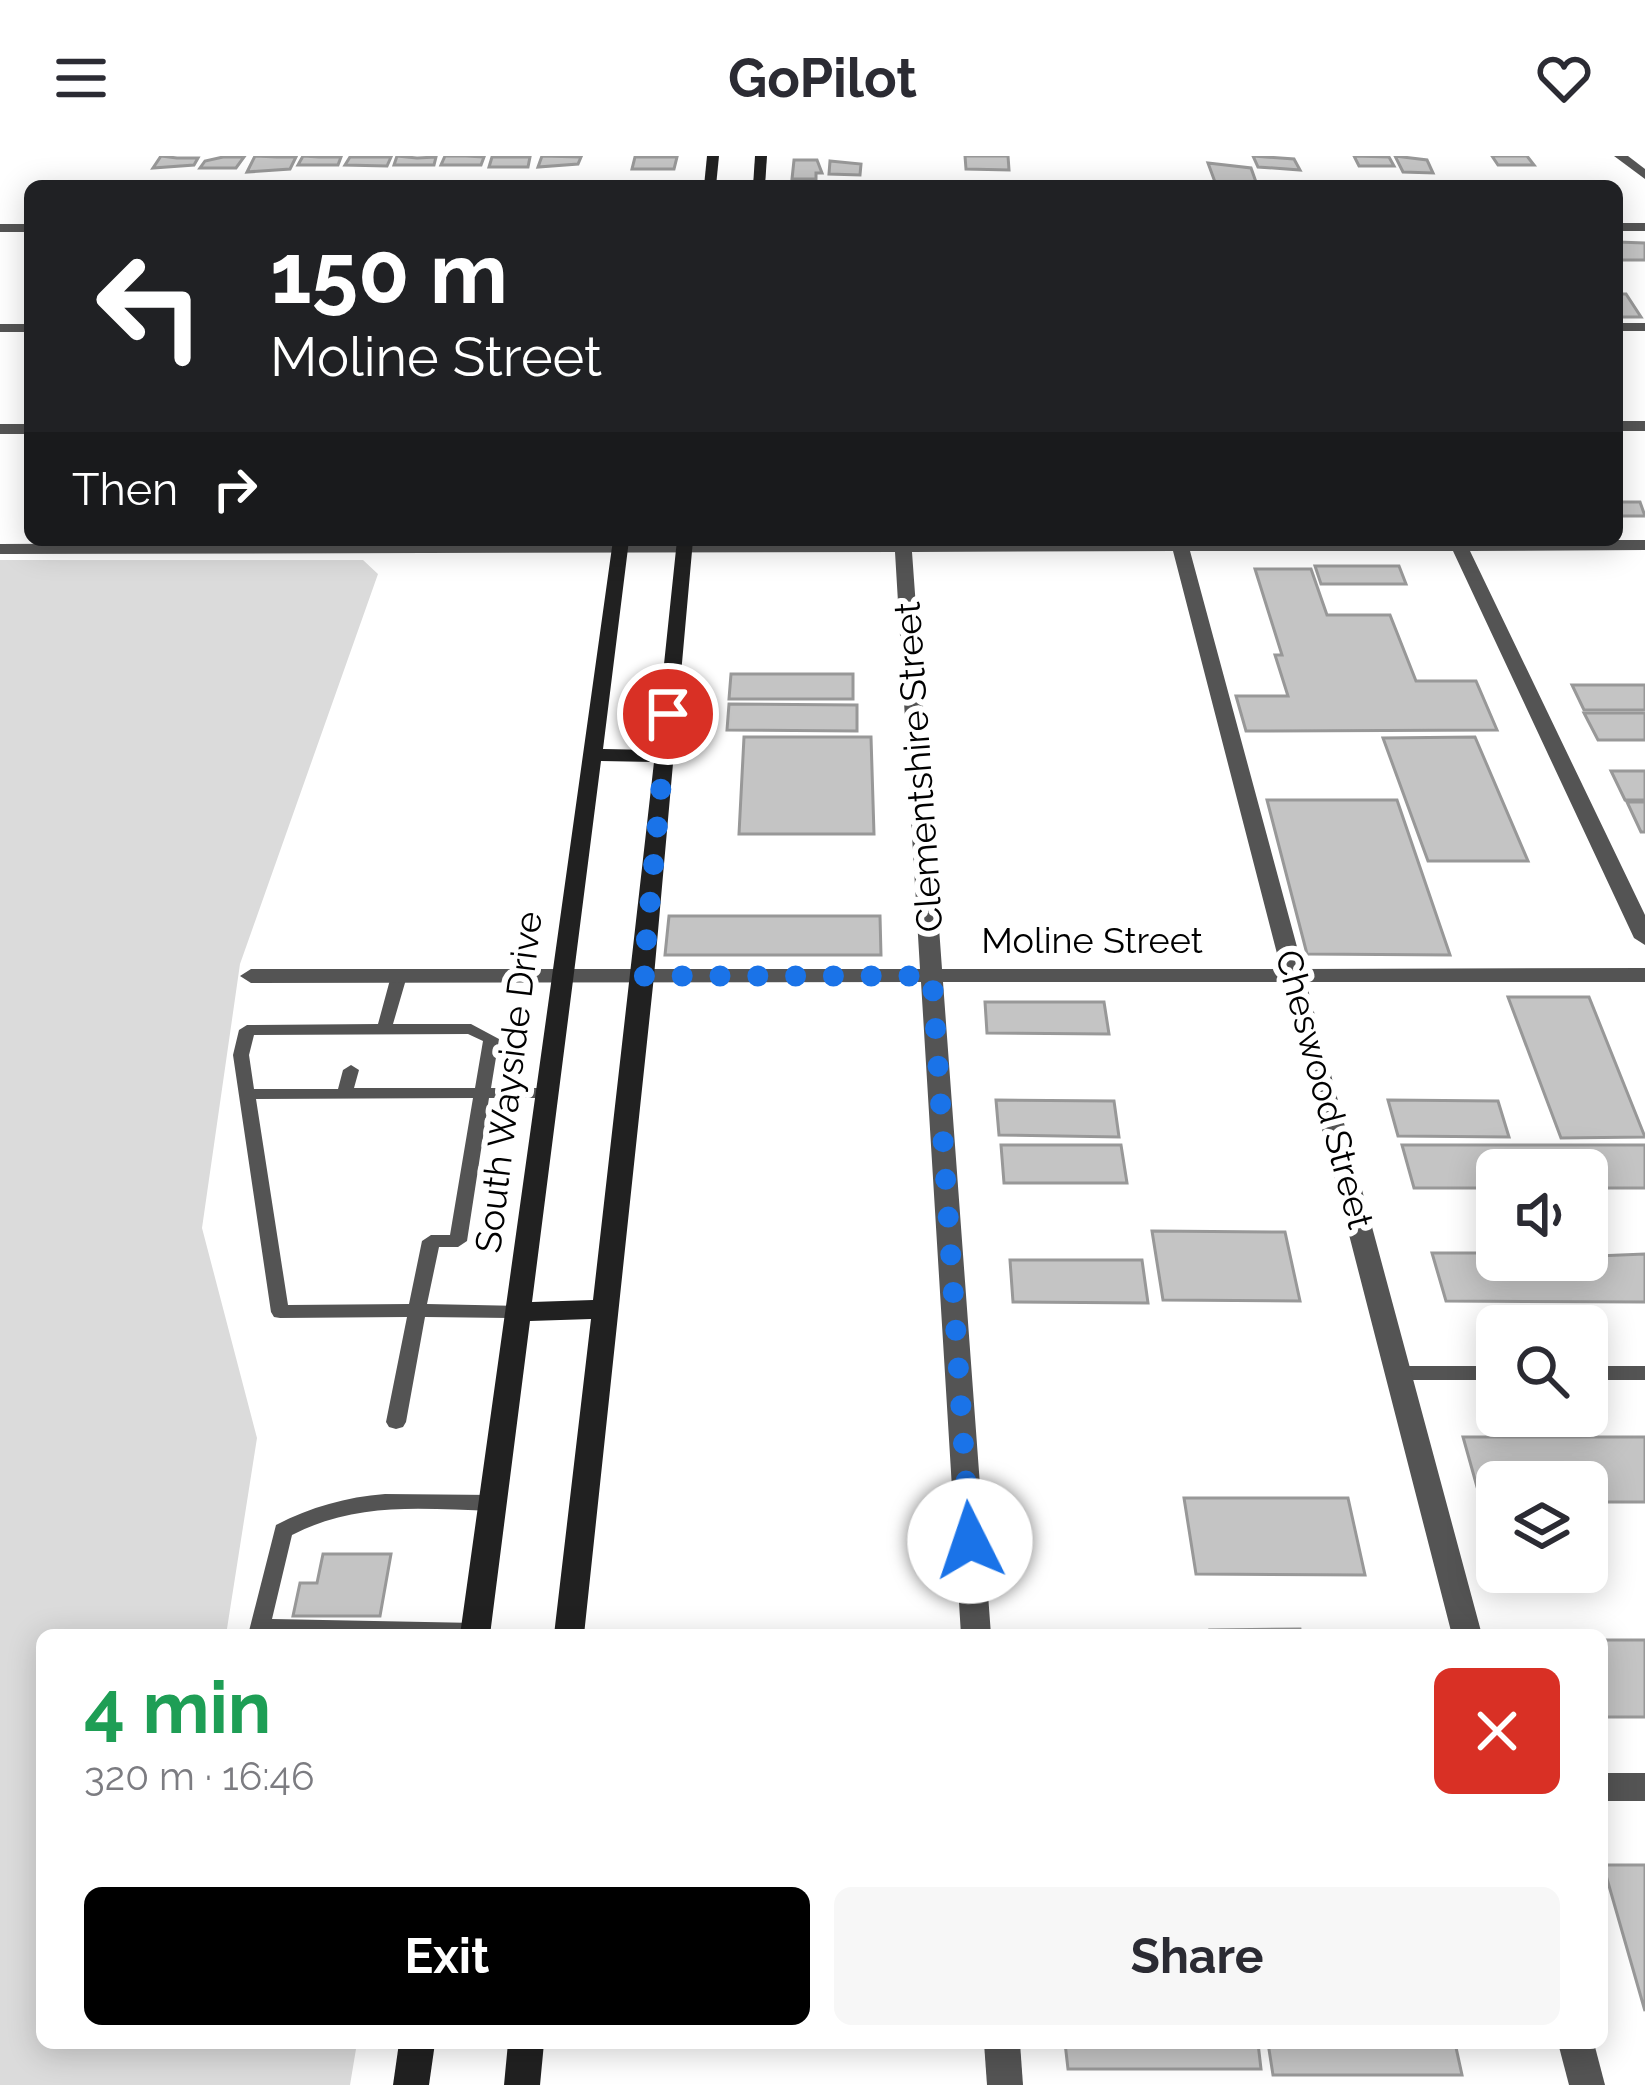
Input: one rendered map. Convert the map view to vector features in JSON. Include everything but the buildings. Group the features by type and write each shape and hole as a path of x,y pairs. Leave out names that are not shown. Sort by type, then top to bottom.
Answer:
{"main road":[{"name":"South Wayside Drive","path":"477,1629 620,546"},
{"path":"570,1629 643,976 684,546"},
{"path":"592,755 664,756"},
{"path":"521,1312 605,1309"},
{"path":"411,2085 416,2049"},
{"path":"522,2085 525,2049"}],"street":[{"path":"1620,156 1645,175"},
{"path":"0,549 372,546"},
{"name":"Clementshire Street","path":"903,546 976,1629"},
{"name":"Cheswood Street","path":"1181,546 1465,1629"},
{"path":"1459,546 1645,938"},
{"name":"Moline Street","path":"251,976 1645,975"},
{"path":"1608,1787 1645,1787"},
{"path":"1002,2049 1005,2085"},
{"path":"1578,2049 1587,2085"}],"lane":[{"path":"384,1029 399,976"},
{"path":"396,1422 418,1310 430,1240 458,1241 491,1039 472,1029 444,1036 404,1037 384,1029 359,1036 316,1037 247,1030 241,1055 280,1312 418,1310 521,1312"},
{"path":"345,1094 351,1070"},
{"path":"300,1094 307,1072"},
{"path":"390,1093 395,1072"},
{"path":"431,1093 436,1072"},
{"path":"247,1094 549,1093"},
{"path":"1399,1373 1476,1373"},
{"path":"1608,1373 1645,1373"},
{"path":"259,1629 283,1530 317,1510 368,1501 494,1503"}],"shaded area":[{"path":"0,560 363,560 378,574 240,964 202,1228 257,1438 227,1629 36,1629 36,2049 356,2049 350,2085 0,2085"}],"route":[{"path":"668,714 643,976 932,976 970,1541"}]}
